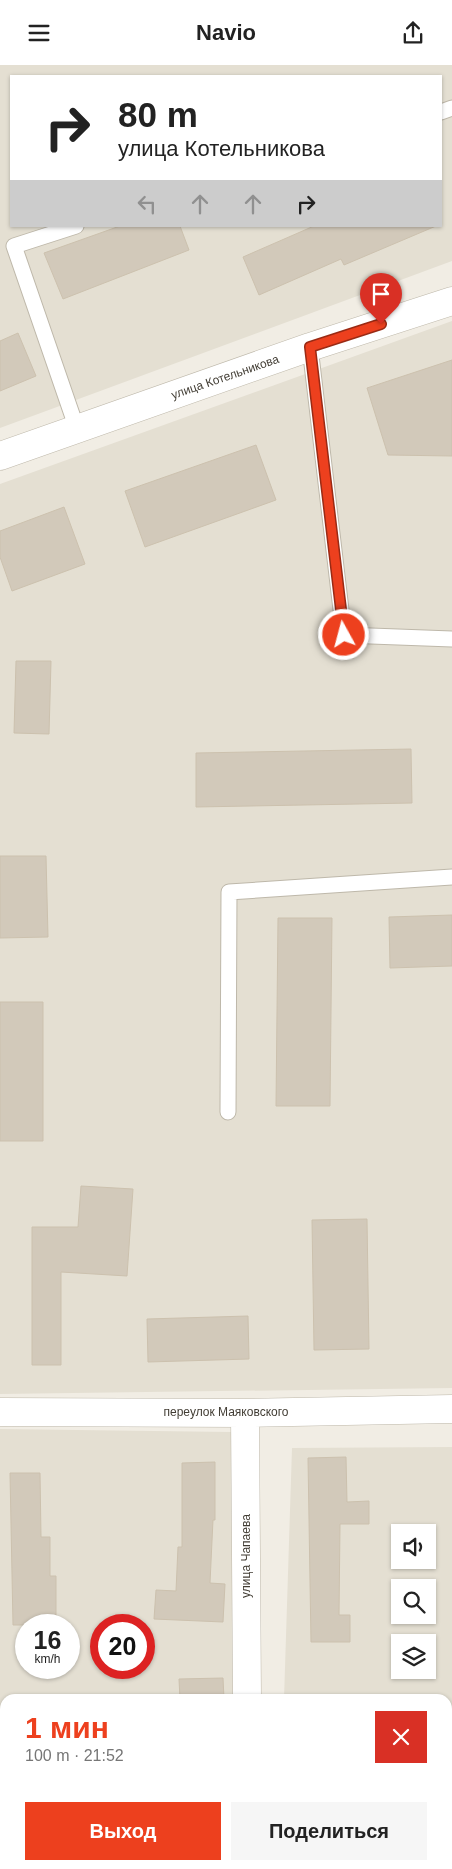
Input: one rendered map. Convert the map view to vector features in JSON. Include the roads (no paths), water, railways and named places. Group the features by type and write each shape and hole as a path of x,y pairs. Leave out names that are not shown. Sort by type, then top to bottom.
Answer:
{"street":[{"name":"улица Котельникова","path":"0,456 310,347 452,301"},
{"name":"переулок Маяковского","path":"0,1412 245,1413 452,1409"},
{"name":"улица Чапаева","path":"245,1413 247,1694"}],"lane":[{"path":"73,227 14,246 78,429"},
{"path":"310,347 344,635 452,639"},
{"path":"228,1112 229,892 452,877"}]}
